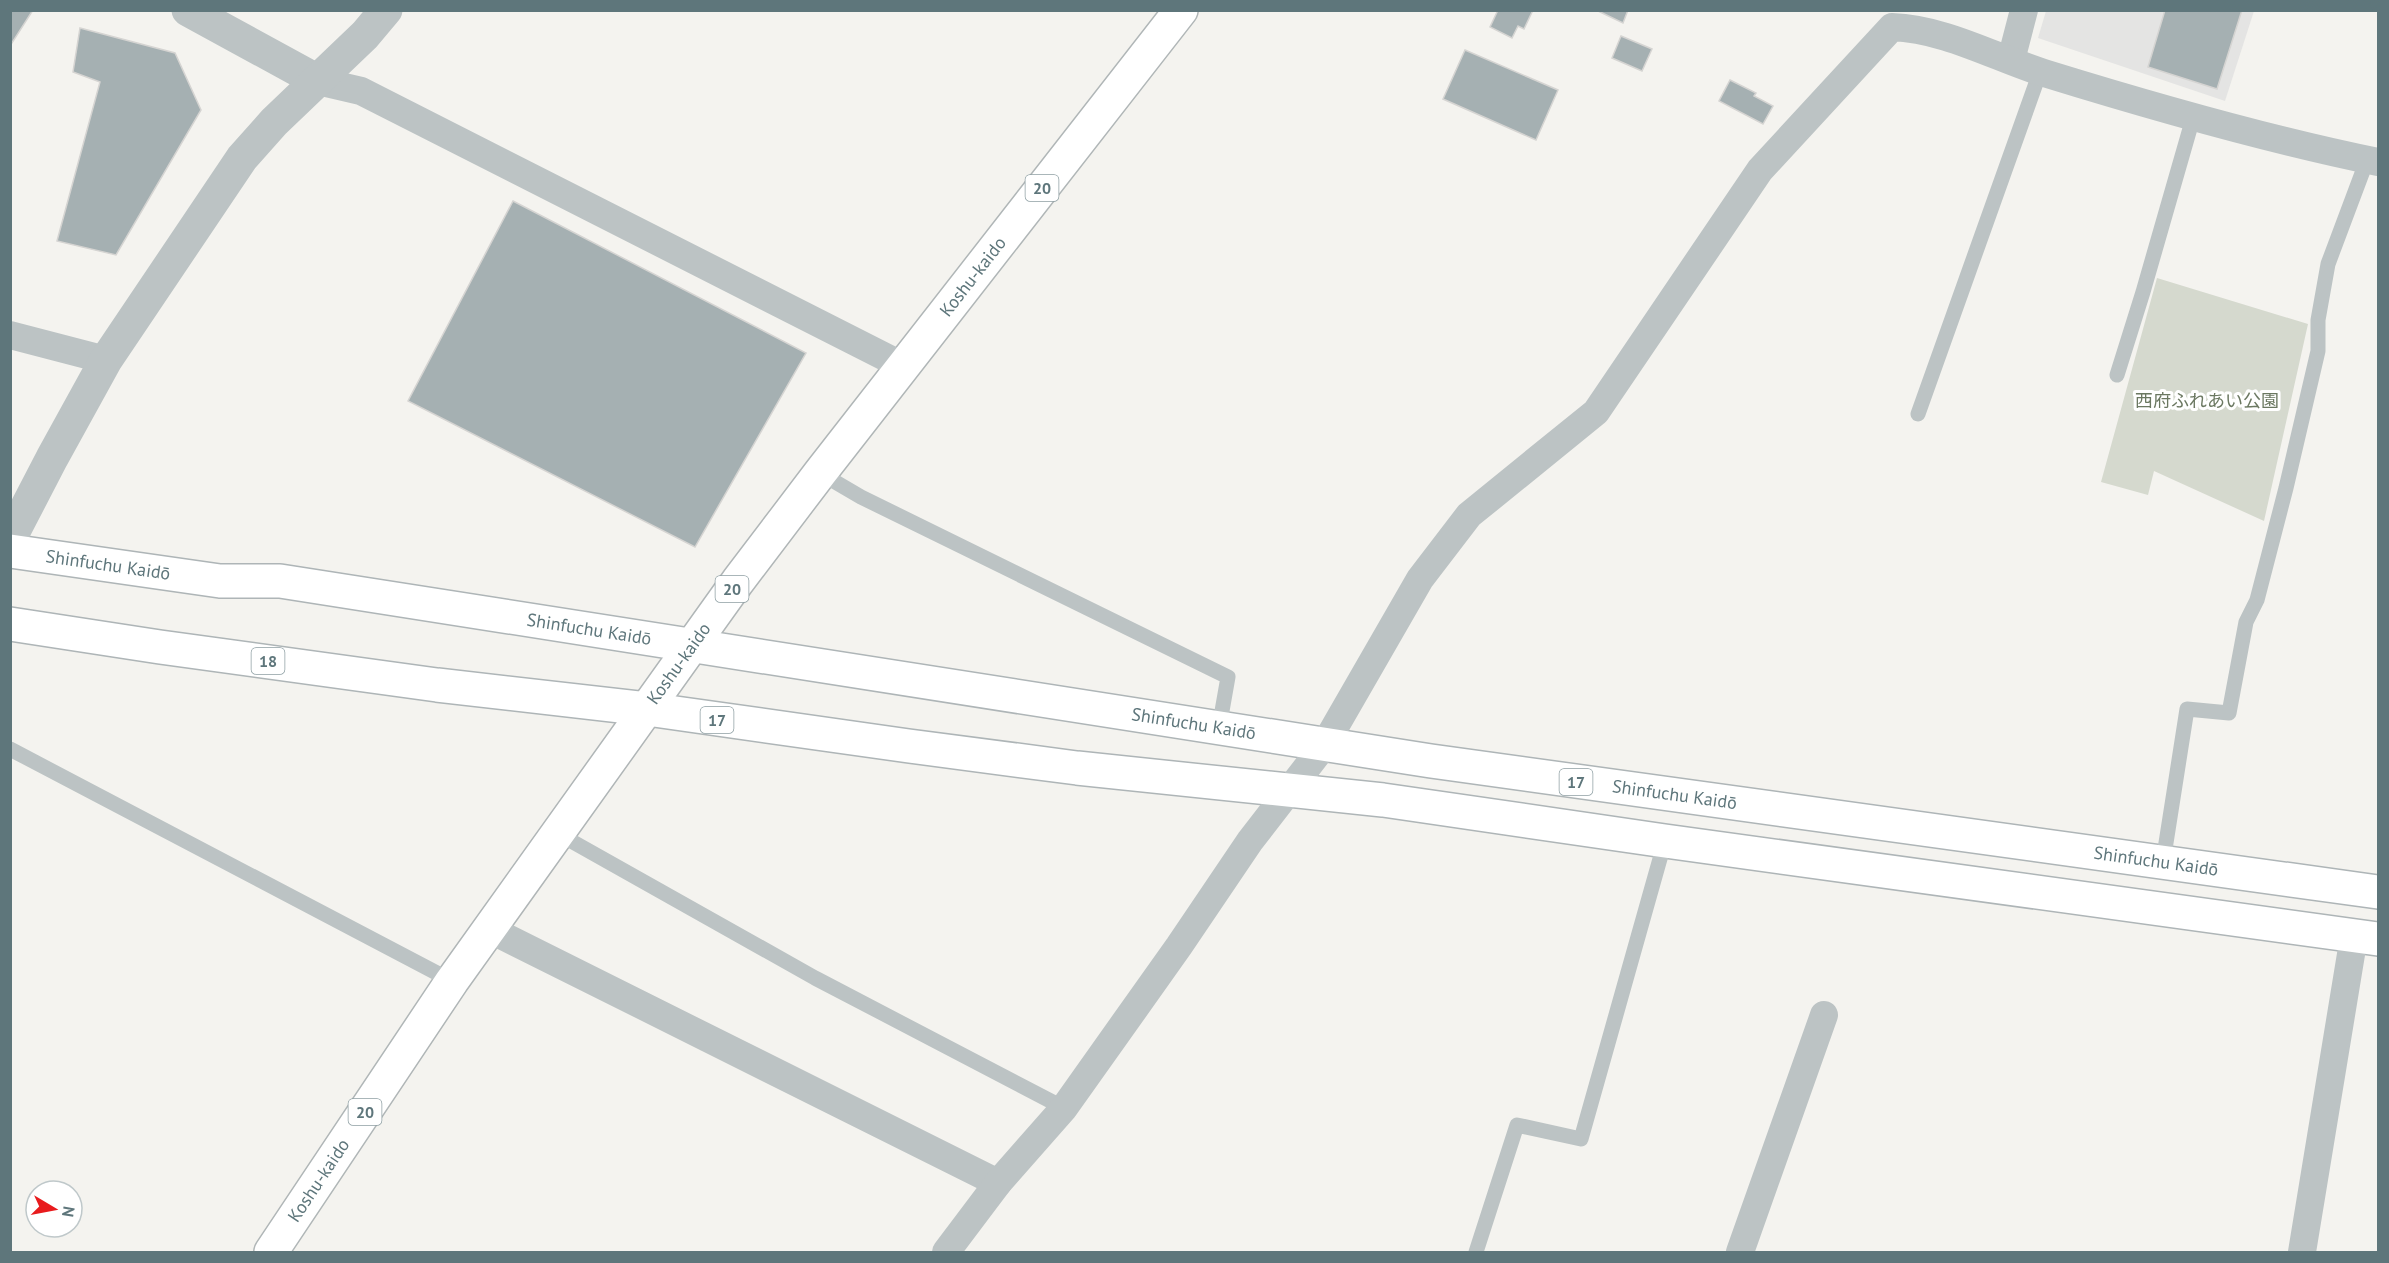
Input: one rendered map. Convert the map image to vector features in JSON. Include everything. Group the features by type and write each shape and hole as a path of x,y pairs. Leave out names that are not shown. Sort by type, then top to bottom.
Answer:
{"main road":[{"name":"Koshu-kaido","path":"271,1252 452,981 692,644 820,473 1181,10"},
{"name":"Shinfuchu Kaidō","path":"10,551 220,581 280,581 1611,787 2379,892"},
{"name":"18","path":"10,624 160,647 647,710"},
{"name":"17","path":"647,710 1077,768 1383,800 2366,938"}],"street":[{"path":"188,10 318,81 361,91 903,366"},
{"path":"10,539 106,360 242,158 274,122 365,35 386,10"},
{"path":"2011,60 2025,10"},
{"path":"946,1252 998,1183 1064,1108 1250,841 1325,744 1420,579 1469,515 1596,412 1760,170 1892,27 1918,27 2040,72 2193,118 2373,161"},
{"path":"10,334 106,360"},
{"path":"489,929 998,1183"},
{"path":"2302,1252 2366,938"},
{"path":"1740,1252 1824,1015"}],"lane":[{"path":"1918,414 2040,72"},
{"path":"2117,375 2193,118"},
{"path":"2163,862 2187,709 2229,713 2246,622 2257,600 2318,351 2318,320 2328,264 2373,161"},
{"path":"820,473 861,497 1228,678 1219,728"},
{"path":"10,749 452,981"},
{"path":"562,826 815,978 1064,1108"},
{"path":"1476,1252 1517,1125 1581,1139 1665,841"}],"shaded area":[{"path":"2046,11 2254,11 2225,101 2038,38"}],"green space":[{"name":"西府ふれあい公園","path":"2157,278 2308,324 2264,521 2154,471 2148,495 2101,482"}],"building":[{"path":"10,10 33,10 10,46"},
{"path":"1498,10 1533,10 1524,29 1518,26 1512,38 1490,27"},
{"path":"1596,10 1628,10 1623,23"},
{"path":"2165,10 2242,10 2217,89 2148,67"},
{"path":"80,28 175,53 201,110 116,255 57,241 100,82 73,72"},
{"path":"1621,36 1652,49 1642,71 1612,58"},
{"path":"1465,50 1558,90 1536,140 1443,99"},
{"path":"1730,80 1756,93 1754,96 1773,106 1763,124 1719,101"},
{"path":"513,201 806,353 695,547 408,401"}]}
